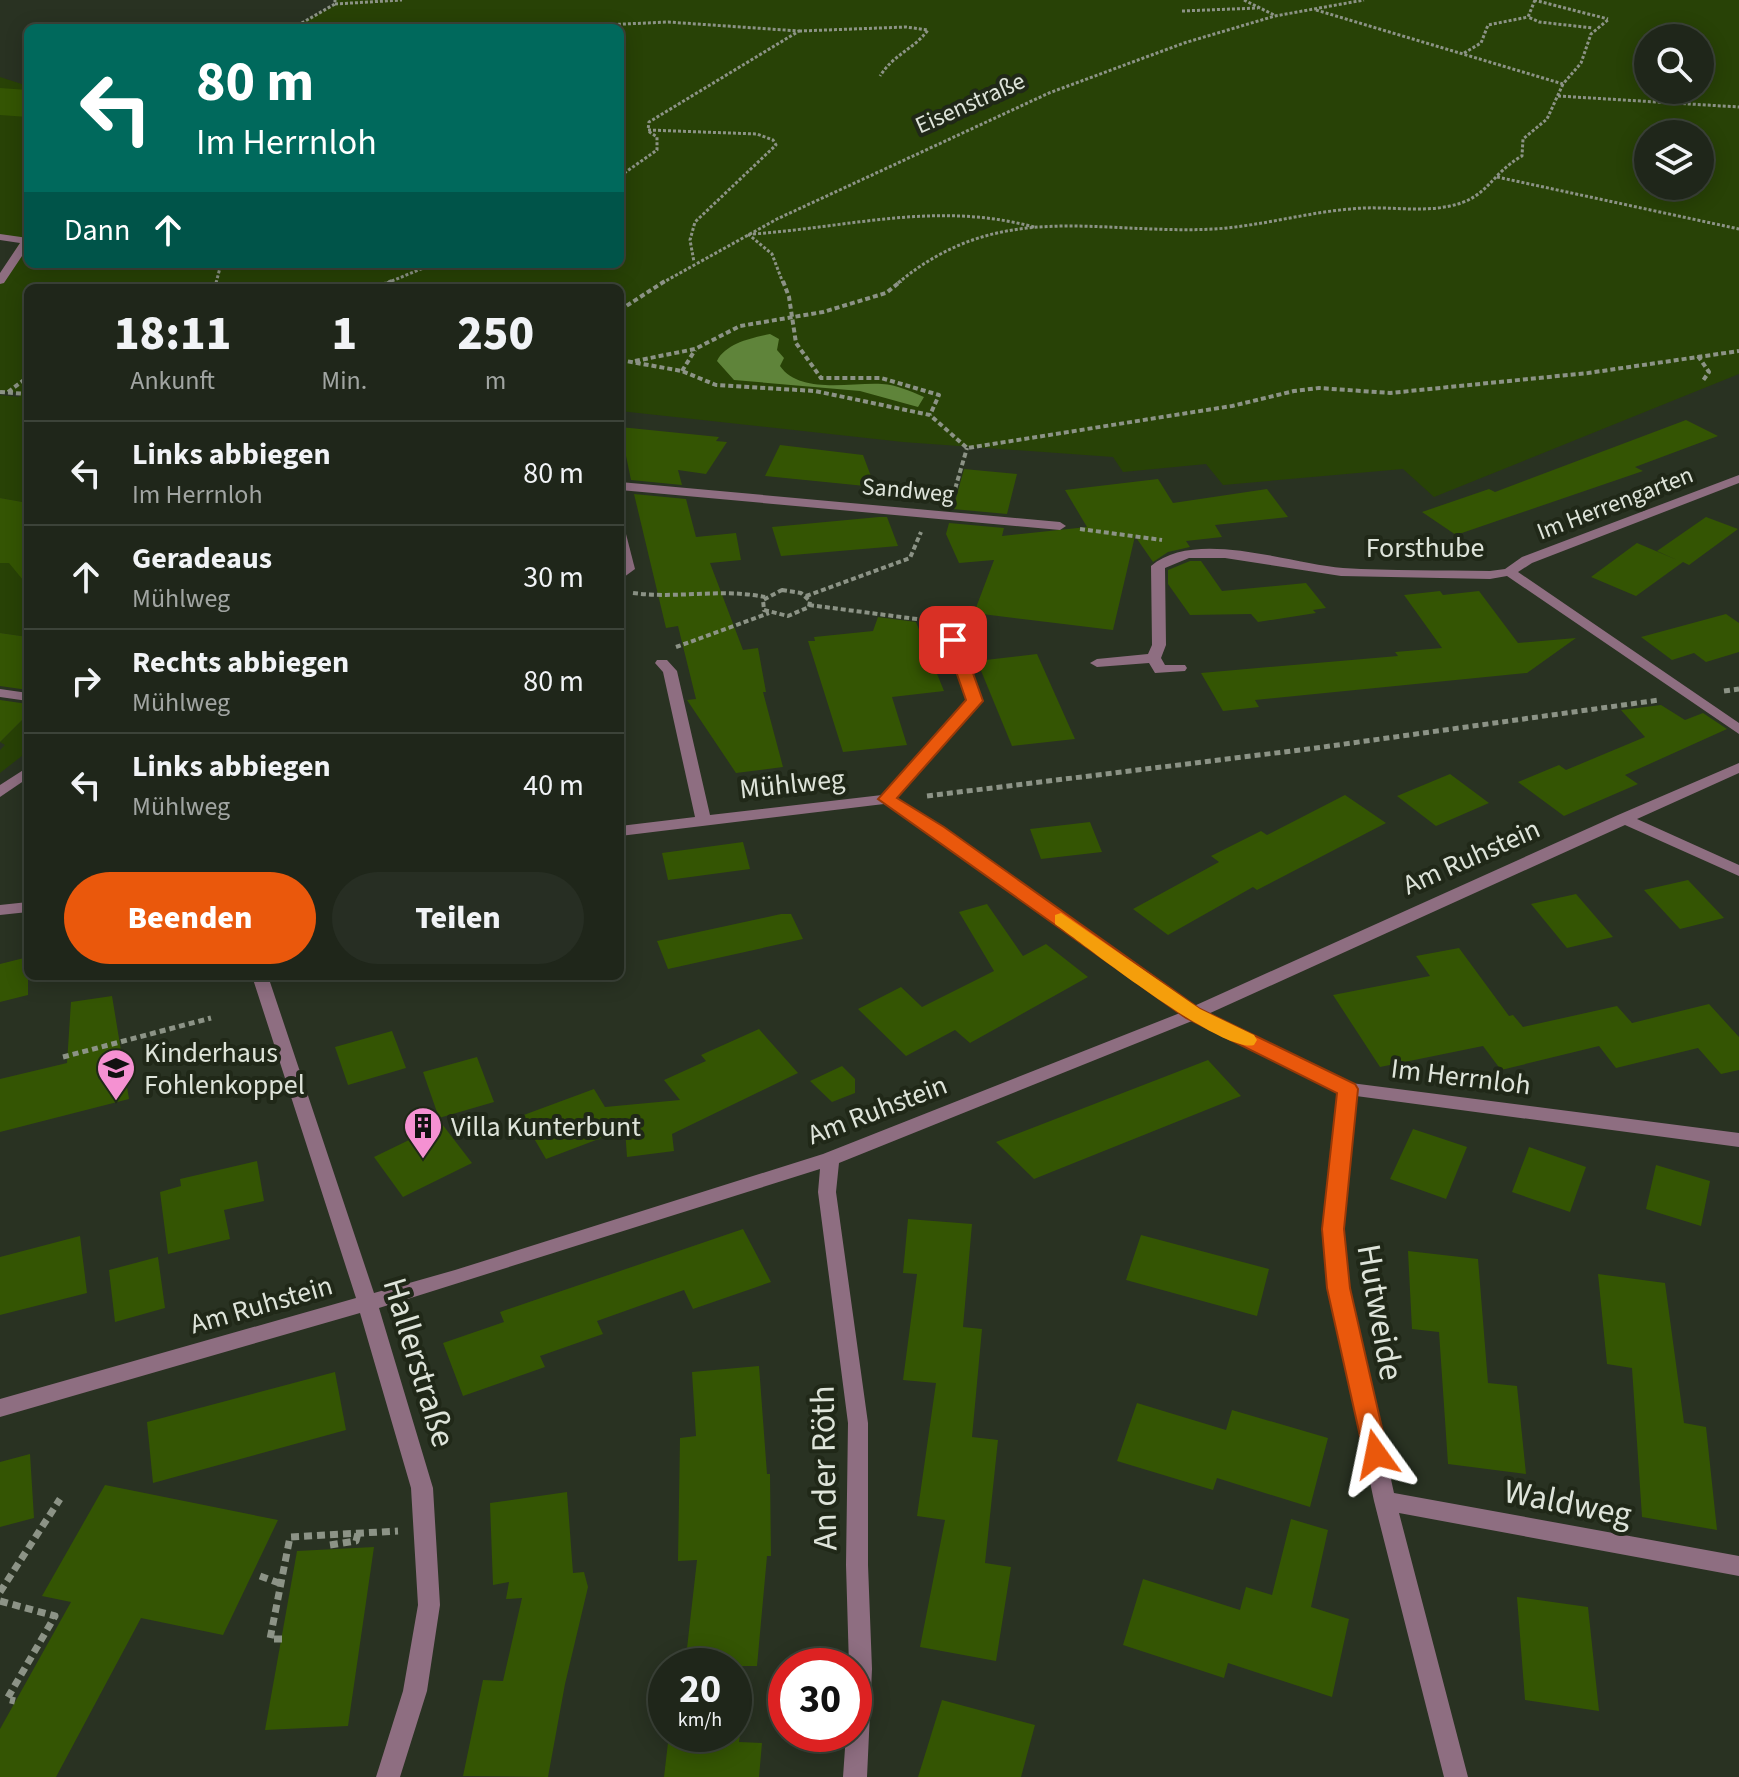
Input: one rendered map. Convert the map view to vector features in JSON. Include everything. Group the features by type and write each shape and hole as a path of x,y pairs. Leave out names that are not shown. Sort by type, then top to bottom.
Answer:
{"street":[{"path":"0,237 24,241"},
{"path":"0,281 24,245"},
{"name":"Im Herrengarten","path":"1509,572 1527,560 1739,479"},
{"name":"Sandweg","path":"624,486 1060,526"},
{"path":"624,552 628,569 624,572"},
{"path":"1180,668 1160,670 1154,658 1159,645 1158,566 1187,554"},
{"name":"Forsthube","path":"1187,554 1225,554 1341,572 1430,576 1509,572 1739,730"},
{"name":"Mühlweg","path":"887,799 975,701 953,640"},
{"path":"1097,663 1154,658"},
{"name":"Mühlweg","path":"662,663 670,671 703,819"},
{"path":"0,693 24,696"},
{"name":"Am Ruhstein","path":"0,1408 367,1302 830,1159 1193,1014 1739,767"},
{"path":"0,792 24,774"},
{"name":"Mühlweg","path":"624,830 887,799 938,831 1193,1014"},
{"path":"1623,818 1739,871"},
{"path":"0,910 24,907"},
{"name":"Hallerstraße","path":"261,980 367,1302 422,1488 429,1605 415,1691 388,1777"},
{"name":"Im Herrnloh","path":"1193,1014 1348,1089 1739,1140"},
{"name":"Hutweide","path":"1348,1089 1333,1229 1339,1288 1385,1501 1456,1777"},
{"name":"An der Röth","path":"830,1159 827,1192 858,1423 857,1565 861,1669 855,1777"},
{"name":"Waldweg","path":"1385,1501 1739,1566"}],"path":[{"path":"299,24 335,2 402,0"},
{"path":"1244,0 1275,16"},
{"name":"Eisenstraße","path":"624,307 694,262 748,234 1049,93 1184,43 1275,16 1364,0"},
{"path":"633,362 695,349 740,326 790,315 823,312 886,293 921,264 960,245 1034,227 1211,229 1277,223 1361,208 1448,207 1481,196 1502,167 1522,156 1523,139 1547,119 1563,84 1583,59 1593,28 1609,19 1535,0 1528,17"},
{"path":"1182,11 1258,8"},
{"path":"1315,9 1563,84"},
{"path":"1463,53 1481,43 1488,25 1528,17 1539,22 1593,28"},
{"path":"595,24 728,21 799,31 835,32 894,27 928,30 920,41 891,59 880,76"},
{"path":"648,130 649,122 799,31"},
{"path":"1558,96 1739,107"},
{"path":"624,173 657,150 657,137 648,130"},
{"path":"648,130 757,134 773,140 776,145 695,222 690,240 694,262"},
{"path":"1497,177 1739,229"},
{"path":"748,234 789,233 872,216 932,214 1011,219 1034,227"},
{"path":"748,234 772,254 789,297 796,343 821,378 881,378 939,395 930,415"},
{"path":"384,284 423,268"},
{"path":"682,371 695,349"},
{"path":"967,448 1232,406 1294,391 1319,388 1390,393 1588,373 1739,351"},
{"path":"1698,356 1709,372 1702,382"},
{"path":"624,361 682,371 716,385 815,391 930,415 967,448"},
{"path":"7,392 24,380"},
{"path":"0,392 24,394"},
{"path":"624,592 650,597 696,593 765,597 782,590 806,596 910,558 922,527 950,506 967,448"},
{"path":"1060,526 1161,540 1187,554"},
{"path":"806,596 809,605"},
{"path":"765,597 762,605 769,613"},
{"path":"662,663 675,647 769,613 788,616 804,611 809,605"},
{"path":"809,605 924,620 953,640"},
{"path":"913,797 1255,756 1674,698"},
{"path":"63,1057 211,1018"},
{"path":"0,1592 60,1499"},
{"path":"282,1639 270,1639 290,1537 403,1530"},
{"path":"330,1545 356,1541 358,1533"},
{"path":"260,1576 282,1584"},
{"path":"0,1601 55,1616 7,1699 15,1701"}],"shaded area":[{"path":"335,0 1739,0 1739,374 1434,497 1403,469 1223,485 1206,464 1123,472 1113,457 903,442 624,411 624,284 24,284 24,504 0,498 0,395 19,397 21,393 0,391 0,276 21,240 0,235 0,77 24,85 24,268 624,268 624,24 299,24 335,5"},
{"path":"770,334 779,339 777,350 784,358 780,366 800,381 827,385 888,385 924,397 918,407 860,391 734,380 717,361 733,346"},
{"path":"8,554 24,577 24,636 0,633 0,563"},
{"path":"24,718 24,754 0,773 0,750 5,745 0,742"}],"building":[{"path":"0,88 24,90 24,117 0,115"},
{"path":"1686,420 1718,436 1635,467 1643,471 1456,535 1422,512 1489,489 1495,492"},
{"path":"624,427 719,437 716,441 727,442 706,474 678,470 682,485 631,480 624,446"},
{"path":"780,445 863,455 875,487 765,476"},
{"path":"964,469 1017,474 1007,514 953,509"},
{"path":"1158,479 1173,503 1267,489 1288,517 1215,525 1222,537 1186,541 1190,547 1168,552 1153,562 1135,536 1113,630 974,613 994,560 959,563 946,534 949,523 1004,528 1002,536 1087,527 1065,490"},
{"path":"634,494 686,499 696,537 736,533 741,560 710,563 743,650 758,648 766,692 763,692 783,767 736,773 687,700 696,699 678,626 666,628"},
{"path":"0,498 24,502 24,581 9,563 0,563"},
{"path":"887,517 898,546 781,556 772,527"},
{"path":"1706,517 1738,529 1689,565 1683,562 1636,596 1591,577 1637,543 1677,560 1657,551"},
{"path":"1190,561 1201,561 1222,591 1306,583 1326,608 1313,610 1316,613 1258,622 1251,614 1190,615 1168,584 1168,570"},
{"path":"1440,591 1443,595 1479,591 1518,643 1576,638 1527,673 1255,700 1259,707 1223,711 1201,673 1398,656 1395,652 1442,648 1404,595"},
{"path":"1726,614 1739,623 1739,652 1706,662 1694,653 1672,660 1641,637"},
{"path":"878,617 916,622 944,691 892,697 907,745 843,752 808,641 815,641 814,637 873,631"},
{"path":"0,633 24,636 24,689 0,686"},
{"path":"1037,654 1075,739 1012,746 977,661"},
{"path":"0,700 24,703 24,718 0,742"},
{"path":"1661,705 1685,720 1703,713 1727,729 1625,775 1638,784 1564,816 1518,782 1559,765 1566,770 1645,737 1621,710"},
{"path":"1450,774 1489,803 1436,826 1397,796"},
{"path":"1345,795 1386,823 1257,890 1253,887 1168,935 1133,909 1219,862 1211,856 1261,831 1267,835"},
{"path":"1090,822 1102,852 1041,859 1030,829"},
{"path":"743,842 750,869 668,880 662,853"},
{"path":"1688,880 1724,918 1680,929 1644,890"},
{"path":"1576,894 1613,937 1567,948 1531,904"},
{"path":"987,904 1023,956 1046,944 1088,977 970,1043 955,1030 906,1056 858,1009 901,987 922,1007 994,971 959,912"},
{"path":"791,914 803,939 668,969 657,941"},
{"path":"1459,948 1509,1016 1513,1015 1523,1027 1617,1006 1632,1023 1709,1004 1739,1037 1739,1070 1721,1074 1698,1048 1616,1068 1599,1046 1501,1070 1483,1046 1380,1067 1333,995 1430,976 1416,956"},
{"path":"24,958 28,995 0,1002 0,964"},
{"path":"112,996 129,1099 0,1132 0,1079 67,1063 71,1002"},
{"path":"759,1029 798,1073 672,1134 674,1151 627,1157 625,1129 546,1159 521,1116 594,1089 605,1107 680,1100 664,1080 706,1061 701,1055"},
{"path":"392,1031 406,1068 348,1085 335,1047"},
{"path":"477,1057 494,1102 439,1118 423,1072"},
{"path":"1208,1060 1241,1096 1034,1179 996,1142"},
{"path":"842,1066 855,1079 855,1093 832,1102 810,1081"},
{"name":"Villa Kunterbunt","path":"442,1124 472,1163 403,1197 374,1157"},
{"path":"1413,1129 1467,1147 1446,1199 1390,1179"},
{"path":"1529,1147 1586,1167 1570,1212 1512,1192"},
{"path":"257,1161 264,1201 224,1210 230,1239 168,1254 160,1192 181,1186 180,1179"},
{"path":"1656,1165 1710,1181 1701,1226 1646,1209"},
{"path":"908,1219 972,1224 963,1327 982,1329 972,1437 998,1440 985,1563 1011,1567 996,1661 920,1647 945,1520 917,1516 936,1383 903,1380 917,1274 903,1273"},
{"path":"743,1229 771,1282 693,1309 684,1290 597,1321 603,1334 540,1356 545,1367 463,1396 443,1343 504,1322 500,1312"},
{"path":"1141,1235 1269,1269 1257,1316 1126,1280"},
{"path":"80,1236 87,1293 0,1315 0,1257"},
{"path":"1408,1251 1478,1259 1488,1383 1517,1386 1526,1474 1448,1464 1439,1332 1412,1329"},
{"path":"158,1257 165,1308 115,1322 109,1270"},
{"path":"1598,1274 1665,1283 1684,1423 1706,1427 1717,1530 1642,1517 1632,1368 1607,1364"},
{"path":"759,1366 767,1474 770,1474 771,1556 767,1556 757,1666 752,1666 752,1648 687,1648 697,1560 678,1561 680,1438 696,1436 692,1372"},
{"path":"335,1372 346,1430 153,1483 147,1422"},
{"path":"1137,1403 1226,1430 1232,1410 1328,1438 1310,1507 1217,1478 1213,1490 1117,1461"},
{"path":"30,1454 34,1518 0,1527 0,1462"},
{"path":"105,1485 278,1520 223,1635 141,1618 56,1777 0,1777 0,1729 71,1602 42,1596"},
{"path":"567,1492 573,1573 584,1572 588,1587 565,1684 548,1777 463,1776 483,1680 503,1681 522,1598 506,1599 509,1582 493,1585 490,1503"},
{"path":"1291,1519 1328,1530 1311,1607 1349,1619 1332,1697 1228,1663 1224,1678 1123,1645 1143,1579 1240,1610 1246,1587 1272,1595"},
{"path":"374,1547 348,1726 265,1730 297,1551"},
{"path":"1517,1597 1588,1607 1599,1711 1525,1700"},
{"path":"942,1700 1035,1725 1021,1777 918,1777"},
{"path":"752,1743 762,1743 759,1777 664,1777 667,1752 752,1752"}],"slow traffic":[{"path":"1061,919 1193,1014 1247,1040"}],"place":[{"name":"Kinderhaus Fohlenkoppel","path":"116,1102"},
{"name":"Villa Kunterbunt","path":"423,1160"}],"route":[{"path":"953,640 975,701 887,799 938,831 1193,1014 1348,1089 1333,1229 1339,1288 1376,1454"}]}
